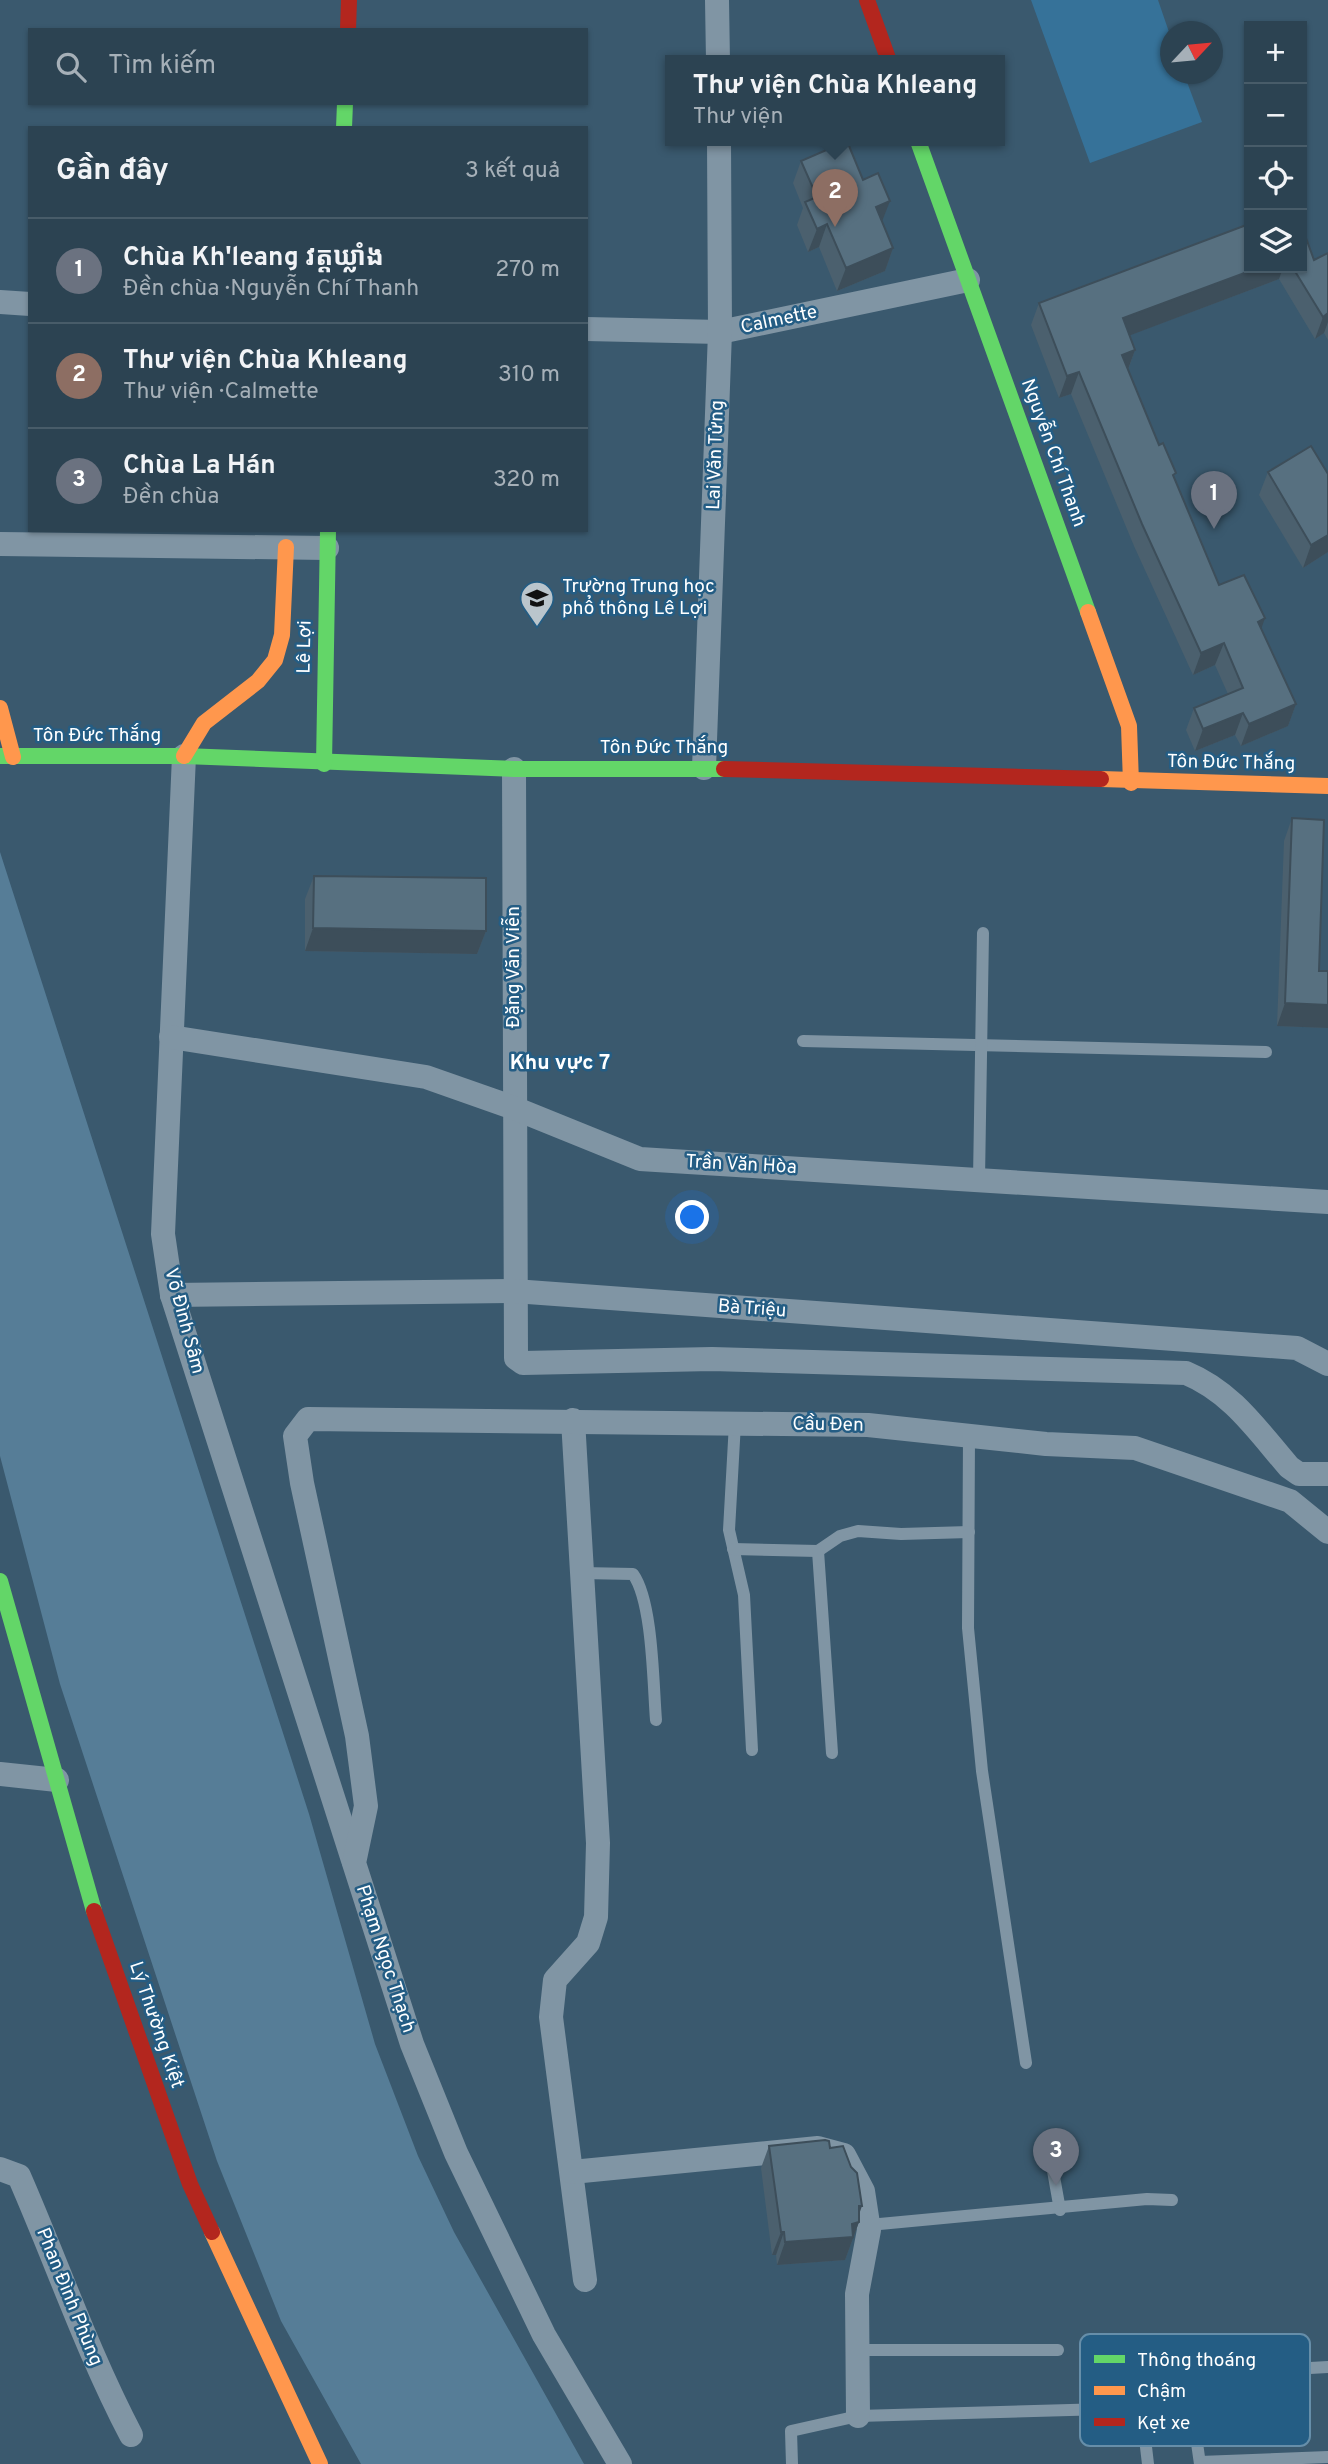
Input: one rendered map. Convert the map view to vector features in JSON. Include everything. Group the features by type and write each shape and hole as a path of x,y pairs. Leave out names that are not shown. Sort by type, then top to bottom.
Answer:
{"main road":[{"path":"348,28 349,0"},
{"path":"867,0 887,55"},
{"path":"344,126 345,105"},
{"name":"Nguyễn Chí Thanh","path":"920,146 1129,726 1131,783"},
{"name":"Lê Lợi","path":"324,764 328,539"},
{"path":"184,756 204,723 258,681 275,660 282,635 286,547"},
{"path":"0,708 7,757"},
{"name":"Tôn Đức Thắng","path":"7,757 184,756 324,764 514,769 704,768 1131,783 1328,786"},
{"name":"Lý Thường Kiệt","path":"0,1581 96,1916 190,2184 320,2464"}],"street":[{"path":"718,0 718,55"},
{"name":"Lai Văn Tửng","path":"704,768 720,332 719,146"},
{"name":"Calmette","path":"588,329 720,332 968,280"},
{"path":"0,303 28,304"},
{"path":"0,544 286,547 328,539"},
{"name":"Võ Đình Sâm","path":"184,756 163,1234 172,1295 354,1863"},
{"name":"Đặng Văn Viễn","path":"514,769 516,1358 523,1363 712,1359 1186,1373 1210,1383 1231,1399 1299,1474 1328,1474"},
{"name":"Trần Văn Hòa","path":"171,1037 426,1077 514,1108 640,1159 1328,1202"},
{"name":"Bà Triệu","path":"172,1295 514,1292 1297,1348 1328,1364"},
{"name":"Phạm Ngọc Thạch","path":"308,1419 295,1436 298,1459 357,1736 366,1806 354,1863 412,2044 456,2153 544,2335 620,2464"},
{"name":"Cầu Đen","path":"308,1419 868,1425 1046,1444 1135,1448 1290,1501 1328,1532"},
{"path":"573,1420 598,1843 596,1917 588,1943 555,1980 551,2017 585,2280"},
{"path":"0,1773 57,1780"},
{"path":"572,2172 818,2148 845,2155 863,2191 869,2225 856,2294 858,2416"},
{"name":"Phan Đình Phùng","path":"0,2169 19,2176 55,2259 87,2346 131,2435"}],"lane":[{"path":"979,1179 983,933"},
{"path":"803,1041 1266,1052"},
{"path":"735,1423 729,1530 744,1595 751,1750"},
{"path":"969,1436 968,1628 982,1771 1026,2063"},
{"path":"733,1549 818,1551 840,1536 858,1531 901,1534 968,1532"},
{"path":"818,1551 832,1753"},
{"path":"582,1573 633,1574 637,1580 645,1600 656,1720"},
{"path":"1048,2143 1060,2210"},
{"path":"869,2225 1060,2210 1147,2199 1172,2200"},
{"path":"857,2350 1058,2350"},
{"path":"1310,2368 1328,2367"},
{"path":"792,2464 791,2431 858,2416 1080,2410"},
{"path":"1146,2446 1148,2464"},
{"path":"1200,2463 1328,2457"}],"shaded area":[{"path":"1031,0 1158,0 1165,21 1160,21 1160,84 1188,84 1202,122 1090,163"},
{"path":"0,852 309,1814 375,2044 418,2156 454,2232 584,2464 361,2464 281,2321 217,2161 60,1684 0,1456"}],"building":[{"path":"836,146 849,146 863,180 878,173 890,201 876,207 893,248 846,268 827,224 817,229 805,202 817,197 801,161"},
{"path":"1244,226 1244,273 1123,318 1135,350 1122,355 1159,445 1163,443 1176,473 1173,475 1219,585 1244,575 1265,618 1258,622 1296,704 1249,724 1243,713 1203,729 1194,708 1243,688 1224,643 1201,653 1142,524 1079,372 1067,376 1039,303"},
{"path":"1307,241 1314,260 1328,253 1328,313 1323,317 1296,273 1307,273"},
{"path":"1311,446 1328,474 1328,535 1311,545 1268,472"},
{"path":"1292,818 1324,820 1319,971 1328,971 1328,1005 1285,1003"},
{"path":"314,876 486,878 486,931 313,928"},
{"path":"829,2141 830,2148 843,2146 851,2167 857,2173 862,2206 859,2206 859,2222 852,2224 853,2237 785,2242 784,2232 781,2232 769,2146"}],"traffic: fast":[{"path":"344,126 345,105"},
{"path":"920,146 1088,612"},
{"path":"324,764 328,532"},
{"path":"0,756 184,756 514,769 724,769"},
{"path":"0,1581 94,1911"}],"traffic: slow":[{"path":"184,756 204,723 258,681 275,660 282,635 286,547"},
{"path":"1088,612 1129,726 1131,783"},
{"path":"0,708 13,757"},
{"path":"1101,779 1328,786"},
{"path":"212,2232 320,2464"}],"traffic: jam":[{"path":"348,28 349,0"},
{"path":"867,0 887,55"},
{"path":"724,769 1101,779"},
{"path":"94,1911 190,2184 212,2232"}],"place":[{"name":"Thư viện Chùa Khleang","path":"835,227"},
{"name":"Chùa Kh'leang វត្តឃ្លាំង","path":"1214,529"},
{"name":"Trường Trung học phổ thông Lê Lợi","path":"537,628"},
{"name":"Chùa La Hán","path":"1056,2186"}],"district":[{"name":"Khu vực 7","path":"560,1063"}]}
